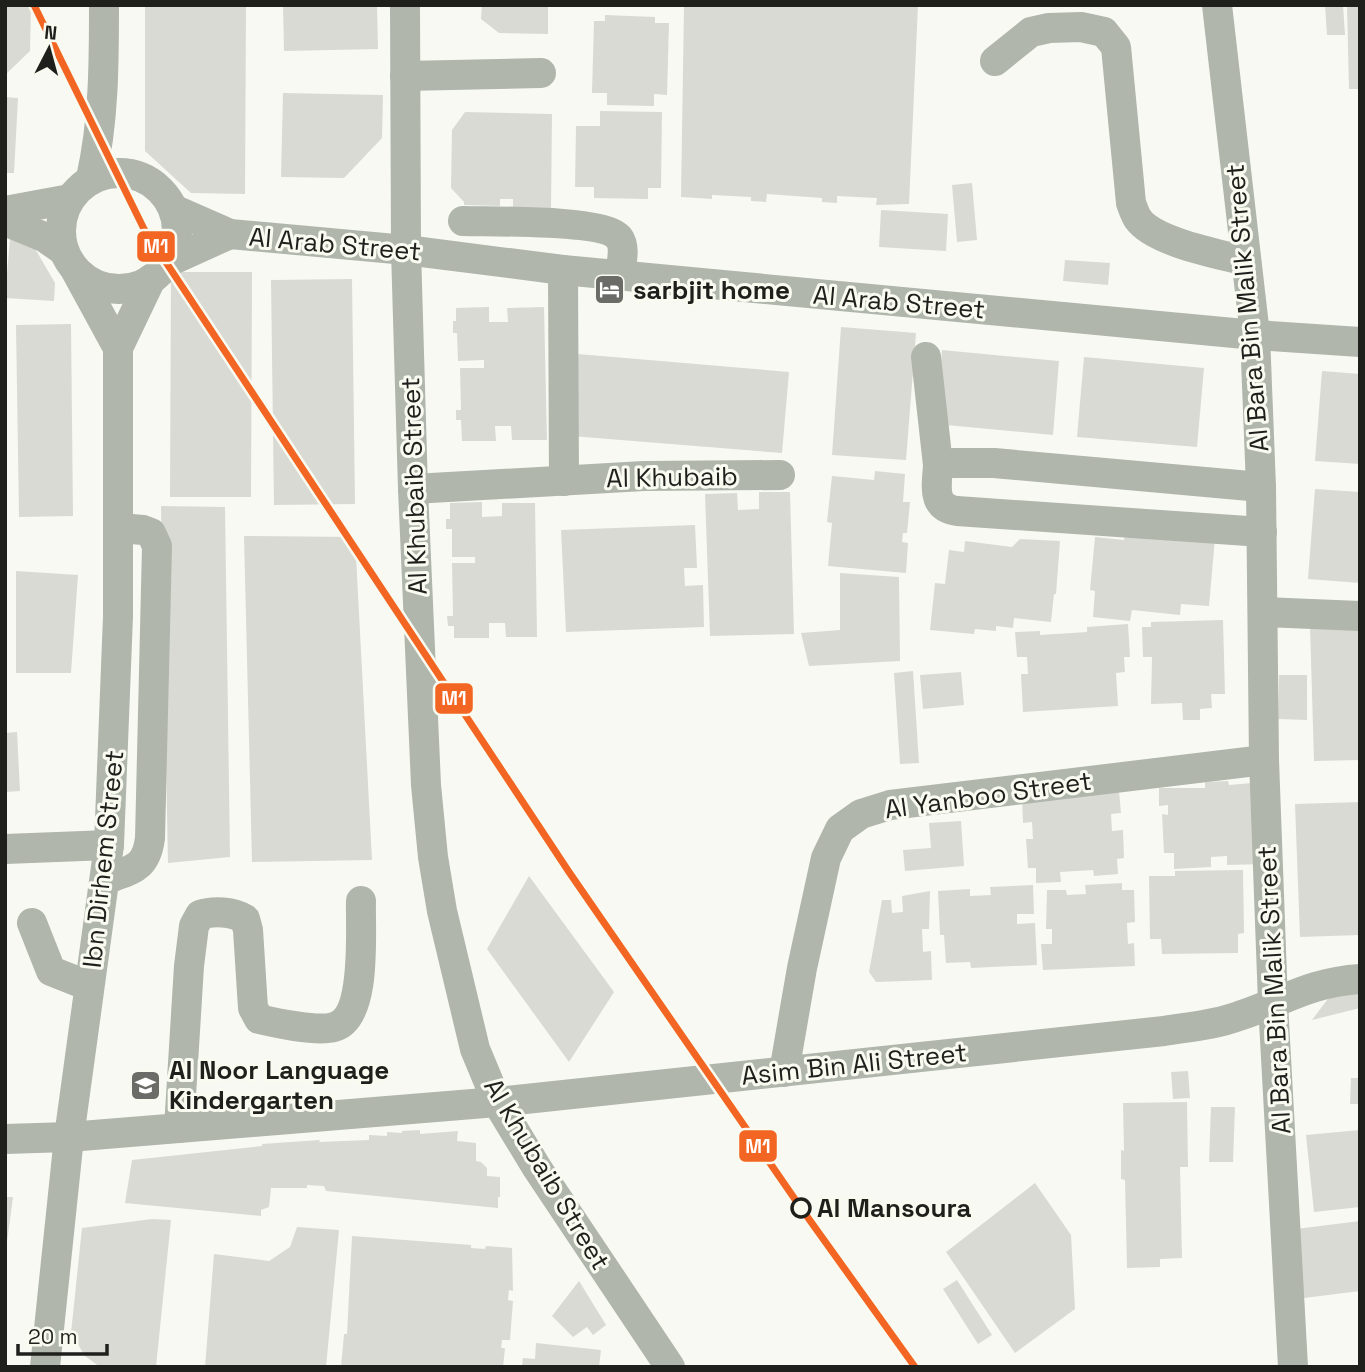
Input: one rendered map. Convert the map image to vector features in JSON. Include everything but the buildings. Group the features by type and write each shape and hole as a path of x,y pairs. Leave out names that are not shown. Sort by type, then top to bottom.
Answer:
{"street":[{"path":"70,261 60,233 63,215 80,188 97,150 104,80 104,5"},
{"name":"Al Khubaib Street","path":"405,5 406,250 426,785 433,856 450,950 475,1049 497,1102 537,1168 670,1367"},
{"name":"Al Bara Bin Malik Street","path":"1217,5 1255,335 1262,532 1264,760 1273,1003 1293,1367"},
{"path":"995,61 1031,32 1049,27 1081,27 1104,32 1116,47 1131,204 1138,219 1151,230 1182,244 1246,261"},
{"path":"405,76 541,73"},
{"path":"5,211 126,174 144,179 160,190 173,209 177,228 175,245 160,271 137,287 120,290 89,281 44,237 5,221"},
{"name":"Al Arab Street","path":"173,209 230,234 406,250 620,276 1255,335 1360,342"},
{"path":"463,221 588,226 612,232 621,241 620,276"},
{"name":"Al Arab Street","path":"160,271 230,234"},
{"name":"Ibn Dirhem Street","path":"45,1367 69,1137 109,845 120,528 118,348 70,261"},
{"path":"563,270 564,481"},
{"name":"Ibn Dirhem Street","path":"118,348 160,271"},
{"path":"926,357 938,465 937,499 949,510 1262,532"},
{"path":"938,465 995,463 1261,487"},
{"name":"Al Khubaib","path":"413,489 644,476 780,475"},
{"path":"105,880 143,862 147,856 150,838 157,546 151,533 120,528"},
{"path":"1263,612 1360,616"},
{"name":"Al Yanboo Street","path":"784,1072 802,968 826,858 840,829 861,814 890,805 1264,760"},
{"path":"5,849 109,845"},
{"path":"179,1128 189,966 194,926 200,915 210,912 238,915 246,919 253,1008 259,1019 279,1024 332,1028 342,1024 352,1013 357,995 361,901"},
{"path":"32,923 51,971 89,986"},
{"name":"Asim Bin Ali Street","path":"5,1139 69,1137 497,1102 1164,1031 1237,1017 1307,988 1339,980 1360,979"}],"transit line":[{"name":"M1","path":"34,5 144,229 569,872 801,1208 915,1367"}],"place":[{"name":"sarbjit home","path":"610,290"},
{"name":"Al Noor Language Kindergarten","path":"146,1085"},
{"name":"Al Mansoura","path":"801,1208"}]}
